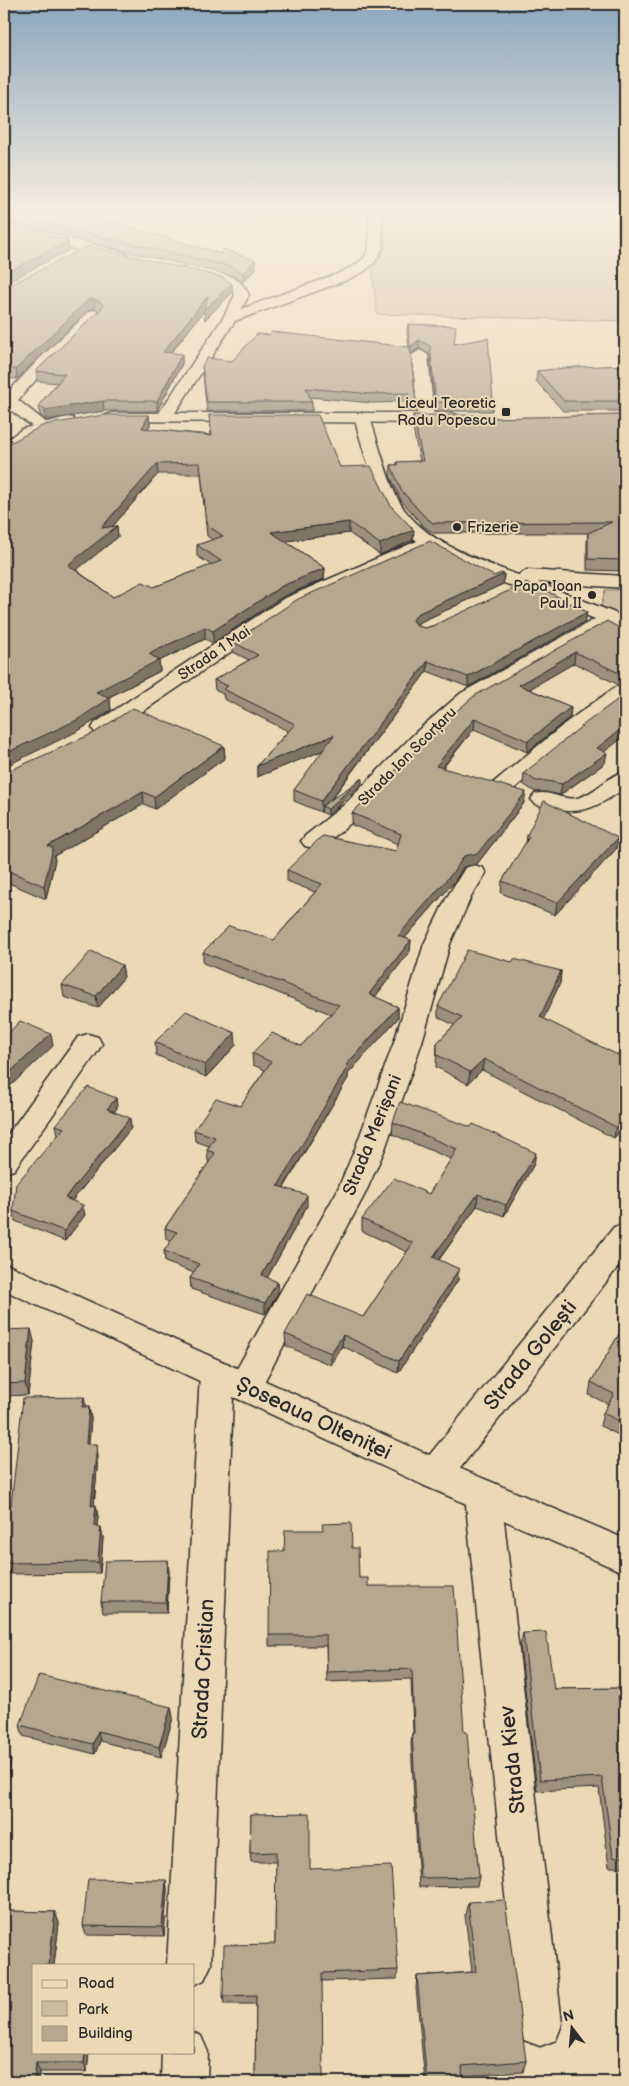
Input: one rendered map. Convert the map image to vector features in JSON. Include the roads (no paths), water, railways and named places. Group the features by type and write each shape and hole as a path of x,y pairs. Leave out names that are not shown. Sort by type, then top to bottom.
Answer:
{"street":[{"path":"165,416 234,310"},
{"path":"230,318 251,310"},
{"path":"44,427 6,400 95,314"},
{"path":"420,355 426,418"},
{"path":"4,450 28,433 44,427 90,419 165,416 464,418"},
{"name":"Strada Ion Scorțaru","path":"362,418 393,506 405,522 431,542 499,574 618,622"},
{"name":"Strada 1 Mai","path":"87,738 290,603 431,542"},
{"name":"Strada Ion Scorțaru","path":"499,574 625,582"},
{"path":"500,596 525,584"},
{"name":"Strada Ion Scorțaru","path":"313,841 350,814 377,789 437,724 463,701 492,682 618,622"},
{"path":"502,787 576,726 625,691"},
{"path":"543,799 566,807 582,805 625,778"},
{"name":"Strada Merișani","path":"231,1380 350,1194 370,1149 408,1042 437,944 459,897 474,873"},
{"path":"4,1162 88,1044"},
{"name":"Strada Golești","path":"435,1474 625,1236"},
{"name":"Șoseaua Olteniței","path":"4,1276 435,1474 625,1556"},
{"name":"Strada Cristian","path":"189,1964 231,1380"},
{"name":"Strada Kiev","path":"483,1495 540,2024"},
{"path":"184,2082 185,2054"}],"place":[{"name":"Liceul Teoretic Radu Popescu","path":"506,412"},
{"name":"Frizerie","path":"457,527"},
{"name":"Papa Ioan Paul II","path":"592,595"}]}
